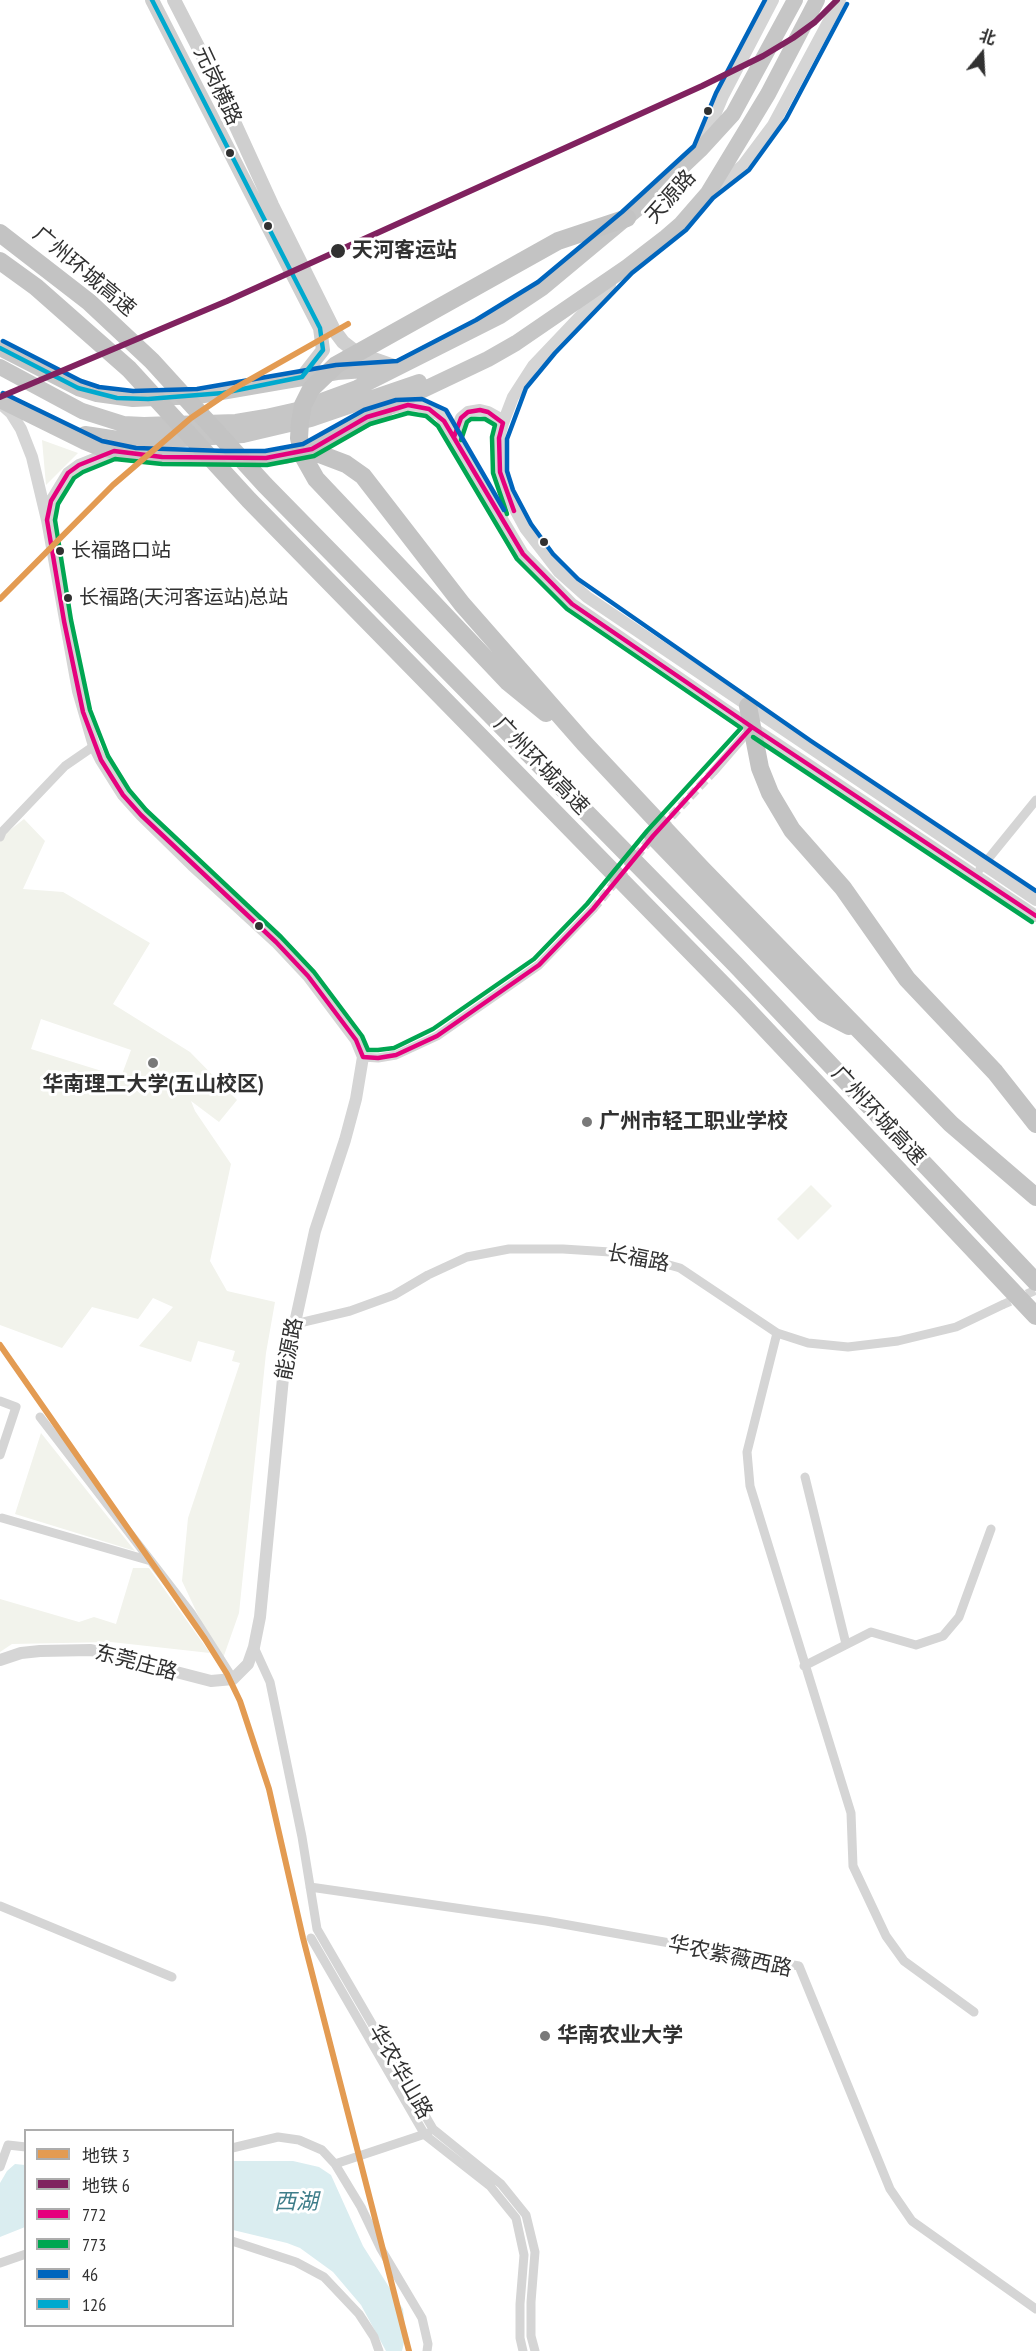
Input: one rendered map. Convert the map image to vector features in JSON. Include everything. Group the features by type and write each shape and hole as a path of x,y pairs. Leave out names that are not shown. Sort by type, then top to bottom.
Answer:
{"highway":[{"name":"天源路","path":"0,367 82,411 123,424 144,426 236,422 266,417 323,401 357,388 480,327 509,310 542,288 627,218 700,150 733,114 795,0"},
{"name":"天源路","path":"488,359 534,332 627,267 681,224 708,193 768,94 817,0"},
{"path":"584,743 508,682 323,488 303,456 299,438 301,414 311,389 336,365 558,241 627,218"},
{"name":"广州环城高速","path":"0,233 57,276 152,361 265,484 735,964 1036,1282"},
{"name":"广州环城高速","path":"0,261 36,287 129,369 249,501 692,952 1036,1316"},
{"path":"0,348 78,388 117,398 198,396 302,377 362,369 399,368"},
{"path":"306,451 367,417 488,359"},
{"path":"60,430 98,437 137,439 243,435 311,419 488,359"},
{"path":"0,402 93,445 114,451 162,457 252,459 306,451 346,464 370,483 462,604 584,743 702,869 903,1072 951,1124 1036,1197"},
{"path":"748,706 760,768 770,794 792,830 843,888 907,979 995,1072 1036,1124"},
{"path":"653,836 825,1013 849,1026 903,1072"}],"main road":[{"name":"元岗横路","path":"152,0 325,325 349,348 376,361 399,368"},
{"name":"元岗横路","path":"174,0 214,78 325,325 323,350 302,377"}],"street":[{"path":"700,150 723,96 773,0"},
{"path":"708,193 743,165 773,125 840,0"},
{"path":"627,267 533,366 513,397 499,438 500,472 506,493 525,528 547,559 587,597 1036,900"},
{"path":"0,402 10,413 27,443 47,520 74,673 94,746 109,774 132,805 308,975 356,1040 363,1057 378,1058 396,1055 437,1036 539,965 593,909"},
{"path":"367,417 398,407 420,406 440,415 512,538 523,554 553,587 598,623 1036,916"},
{"path":"454,437 461,418 468,412 480,410 488,412 503,423"},
{"path":"47,520 51,501 68,473 79,465 114,451"},
{"path":"714,771 752,727"},
{"path":"0,837 2,832 65,766 94,746"},
{"path":"975,876 1036,800"},
{"name":"能源路","path":"254,1647 260,1617 284,1378 315,1231 356,1099 363,1057"},
{"name":"长福路","path":"295,1324 350,1311 394,1296 428,1275 467,1257 509,1249 563,1249 626,1253 680,1268 777,1333 808,1343 848,1347 898,1341 956,1327 1002,1305"},
{"path":"777,1333 747,1452 750,1486 851,1813 853,1866 882,1926 904,1961 974,2012"},
{"path":"0,1401 15,1407 0,1455"},
{"path":"40,1417 191,1613 233,1679 248,1664 254,1647"},
{"path":"805,1477 846,1644"},
{"path":"2,1518 151,1561"},
{"path":"804,1666 871,1632 916,1646 943,1636 959,1617 991,1529"},
{"name":"华农华山路","path":"254,1647 270,1682 302,1837 314,1933 429,2132 501,2184 521,2217 535,2252 531,2302 531,2336 535,2351"},
{"name":"东莞庄路","path":"0,1660 21,1653 91,1650 211,1682 233,1679"},
{"name":"华农紫薇西路","path":"310,1887 546,1921 799,1966 890,2189 912,2221 1036,2309"},
{"path":"0,1906 172,1977"},
{"path":"335,2164 429,2132"},
{"path":"234,2148 278,2137 299,2140 322,2150 335,2164 361,2207 381,2249 422,2318 428,2344 427,2351"},
{"path":"0,2167 8,2145 24,2147"},
{"name":"华农华山路","path":"521,2217 524,2254 520,2338 523,2351"},
{"path":"234,2242 296,2262 324,2277 359,2314 374,2337 379,2351"},
{"path":"0,2263 24,2255"}],"shaded area":[{"path":"42,440 78,453 46,485"},
{"path":"24,819 45,841 23,889 63,892 150,943 113,1004 190,1052 237,1100 219,1122 191,1101 195,1111 231,1164 210,1261 227,1291 275,1302 266,1353 239,1613 221,1664 182,1581 188,1518 240,1363 232,1361 235,1351 198,1341 191,1362 139,1346 173,1307 153,1298 138,1319 92,1307 62,1348 0,1325 0,838","holes":["41,1019 131,1050 121,1077 31,1049"]},
{"path":"811,1185 832,1206 798,1240 777,1219"},
{"path":"41,1433 135,1551 15,1514"},
{"path":"133,1568 149,1568 210,1653 111,1642 12,1644 0,1652 0,1599 79,1622 94,1617 116,1624"}],"water":[{"name":"西湖","path":"234,2161 293,2161 319,2167 331,2175 363,2246 403,2309 406,2334 402,2351 386,2351 361,2305 333,2272 300,2248 234,2230"},
{"path":"15,2164 24,2165 24,2227 0,2237 0,2183 7,2171"}],"tunnel":[{"path":"593,909 653,836 714,771"},
{"path":"1002,1305 1036,1290"}],"metro line":[{"name":"6","path":"0,397 227,301 702,86 763,56 793,38 815,22 837,0"},
{"name":"3","path":"0,599 113,485 191,418 235,388 348,324"},
{"name":"3","path":"0,1345 205,1639 227,1674 240,1701 269,1789 303,1938 409,2351"}],"transit line":[{"name":"126","path":"0,348 78,388 117,398 148,399 223,393 302,377 323,350 320,328 152,0"},
{"name":"46","path":"3,341 81,381 99,387 133,391 197,389 336,365 397,361 476,320 538,282 622,212 694,146 716,93 765,0"},
{"name":"46","path":"847,4 786,119 749,170 713,198 686,230 632,273 555,353 526,388 507,439 507,471 513,490 531,524 553,554 578,579 811,741 1036,891"},
{"name":"46","path":"3,393 102,441 136,448 225,451 265,451 303,444 364,410 396,400 422,399 446,410 504,510"},
{"name":"772","path":"408,405 429,409 444,421 523,554 572,604 752,727 653,836 593,909 539,965 437,1036 396,1055 378,1058 363,1057 356,1040 308,976 276,942 141,815 123,795 101,760 83,712 64,621 47,520 51,501 68,473 79,465 114,451 162,457 266,458 312,449 367,417 408,405"},
{"name":"772","path":"454,437 461,418 468,412 480,410 488,412 503,423 499,438 500,472 514,511"},
{"name":"773","path":"408,413 426,416 438,426 517,559 567,609 741,728 647,831 587,904 534,959 433,1029 394,1048 368,1050 362,1036 314,972 281,937 146,810 129,790 108,756 90,710 71,620 55,520 58,504 74,478 115,459 162,464 267,465 314,456 370,424 408,413"},
{"name":"773","path":"461,440 467,422 471,419 485,419 495,425 492,437 493,473 507,514"},
{"name":"772","path":"752,727 1036,916"},
{"name":"773","path":"753,737 1032,922"}],"place":[{"name":"天河客运站","path":"338,251"},
{"name":"长福路口站","path":"60,551"},
{"name":"长福路(天河客运站)总站","path":"68,598"},
{"name":"华南理工大学(五山校区)","path":"153,1063"},
{"name":"广州市轻工职业学校","path":"587,1122"},
{"name":"华南农业大学","path":"545,2036"}]}
